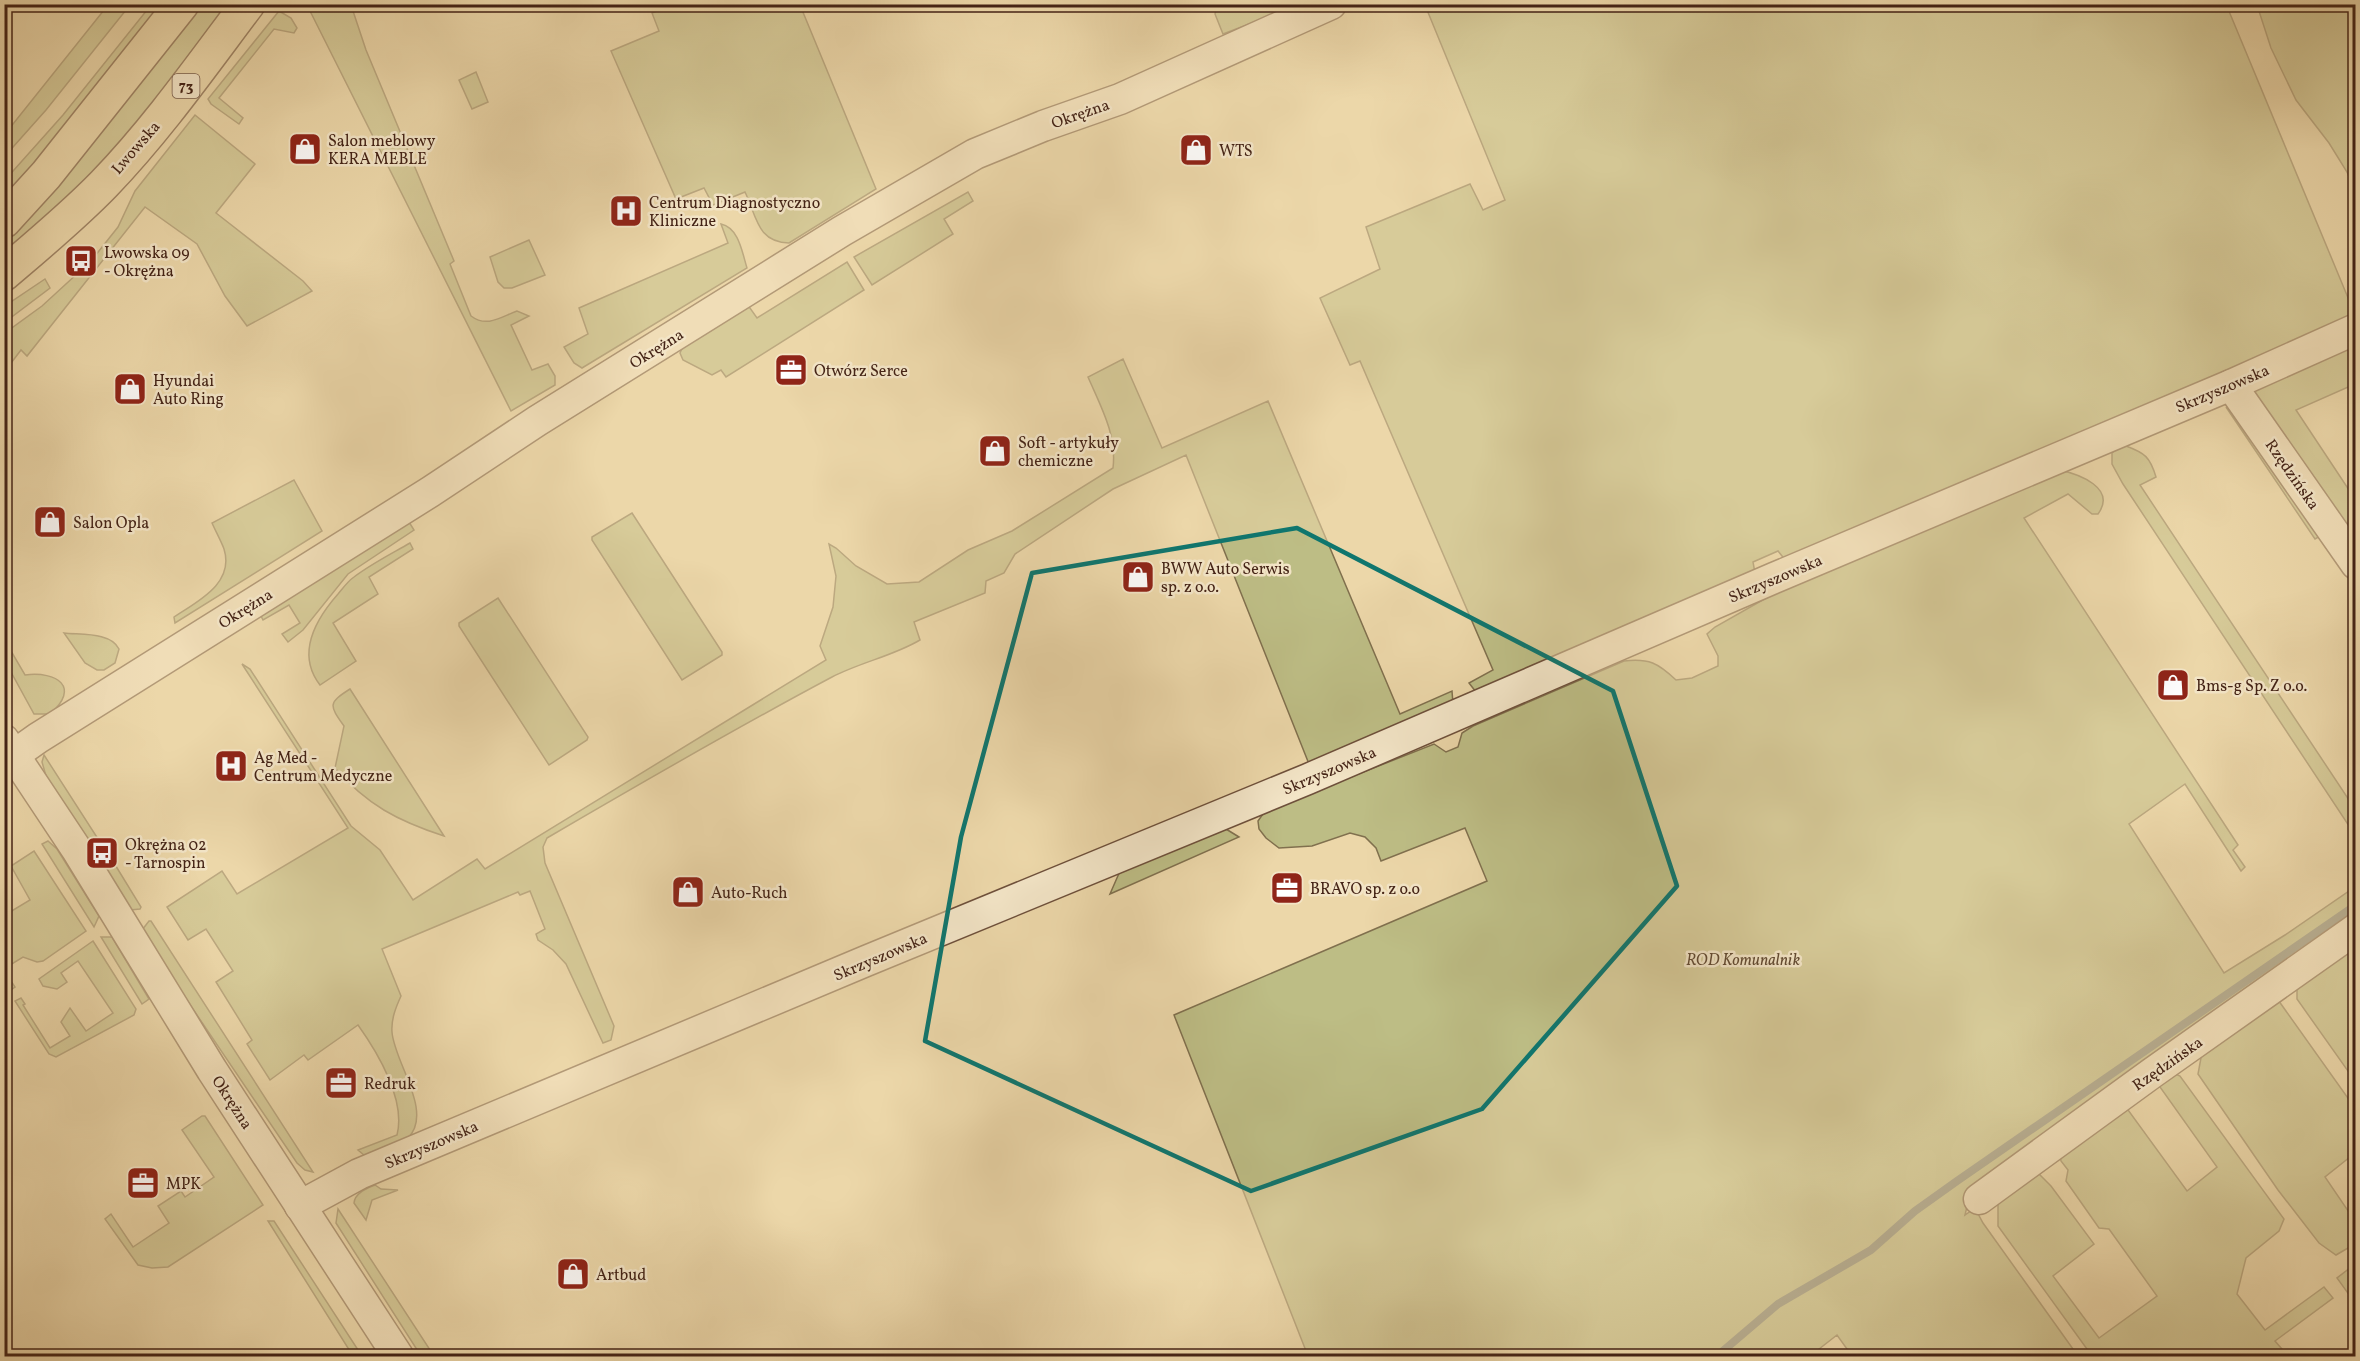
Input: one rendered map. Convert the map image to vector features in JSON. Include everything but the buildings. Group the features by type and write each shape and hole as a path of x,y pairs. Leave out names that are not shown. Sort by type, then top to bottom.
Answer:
{"main road":[{"path":"4,221 46,175 182,4"},
{"name":"Lwowska","path":"4,274 52,232 121,164 176,99 248,4"}],"street":[{"name":"Okrężna","path":"398,1356 190,1035 77,850 9,748 38,738 430,492 537,421 842,231 975,154 1043,126 1120,99 1330,4"},
{"name":"Skrzyszowska","path":"300,1206 359,1174 1319,775 1764,582 2231,385 2355,329"},
{"name":"Rzędzińska","path":"2231,385 2355,564"},
{"name":"Rzędzińska","path":"1979,1199 2355,929"}],"highlighted area":[{"path":"1297,528 1613,691 1677,886 1482,1109 1251,1191 925,1041 961,837 1032,573"}],"green space":[{"path":"2226,4 2356,317 1786,561 1778,551 1753,562 1755,573 1476,692 1469,683 1493,670 1360,361 1350,365 1320,298 1380,269 1366,227 1470,184 1483,210 1505,200 1425,5"},
{"path":"108,5 130,5 46,110 5,156 5,134"},
{"path":"151,5 162,5 41,156 5,197 5,180 63,115"},
{"path":"201,5 232,5 129,133 80,187 5,254 5,240 81,154"},
{"path":"307,5 351,5 366,50 454,261 450,264 471,316 488,321 517,311 529,316 511,325 532,370 548,364 555,376 555,385 511,411"},
{"path":"672,5 800,5 876,189 789,243 778,242 764,233 745,192 713,205 704,188 676,199 611,51 659,31 652,13"},
{"path":"1229,5 1299,5 1223,34 1215,14 1216,10"},
{"path":"2257,5 2355,5 2355,192 2347,172 2329,143 2296,100 2271,48"},
{"path":"279,11 291,18 297,28 294,33 274,29 219,98 243,118 239,124 211,104 208,99"},
{"path":"476,72 488,102 472,109 459,80"},
{"path":"195,115 255,164 216,213 303,281 312,291 247,326 225,296 197,244 145,207 27,356 21,350 5,371 5,333 42,306 91,261 118,227 135,191"},
{"path":"968,192 973,201 944,219 953,234 872,285 854,257"},
{"path":"721,224 727,226 736,235 747,268 582,368 574,363 564,347 588,334 579,308 728,243"},
{"path":"529,240 545,275 512,288 504,288 498,282 490,257"},
{"path":"847,262 864,290 726,377 721,370 712,375 683,360 680,353 684,344 745,301 757,318"},
{"path":"45,279 50,288 5,322 5,306"},
{"path":"2355,339 2355,384 2296,410 2355,499 2355,550 2253,402 2250,386"},
{"path":"1123,359 1162,448 1268,401 1400,714 1452,691 1453,704 1309,764 1186,455 1113,489 1015,554 1004,573 986,581 985,593 914,622 920,640 832,677 547,838 543,847 545,863 614,1026 611,1040 603,1043 566,964 553,950 538,940 536,934 545,929 530,891 520,895 518,892 382,949 401,996 393,1018 392,1032 394,1044 415,1101 417,1115 415,1127 405,1141 365,1156 358,1150 397,1135 399,1121 398,1107 388,1077 374,1049 358,1025 308,1060 304,1055 270,1080 247,1044 252,1040 216,982 233,971 206,929 188,940 167,907 222,871 237,894 348,828 242,664 250,669 351,826 380,850 413,900 477,859 485,869 826,660 820,646 833,607 836,576 829,544 856,566 887,584 919,582 968,550 1012,531 1113,468 1113,444 1110,433 1103,410 1088,377"},
{"path":"2226,407 2291,482 2324,534 2315,539"},
{"path":"2126,446 2138,451 2149,460 2156,477 2140,485 2355,809 2355,835 2123,484 2112,464 2112,453 2117,448"},
{"name":"ROD Komunalnik","path":"2059,470 2085,479 2099,490 2103,497 2103,505 2098,514 2092,514 2068,494 2024,518 2238,845 2233,850 2245,867 2241,871 2185,784 2129,824 2224,973 2355,887 2355,922 1970,1194 1965,1215 1975,1208 1983,1223 2078,1356 1852,1356 1837,1335 1810,1356 1308,1356 1174,1015 1487,881 1465,828 1381,861 1376,848 1365,837 1350,833 1312,846 1279,848 1259,829 1258,821 1265,811 1434,744 1446,752 1458,747 1462,733 1473,726 1624,661 1640,660 1653,663 1676,680 1692,678 1718,666 1718,656 1707,634 1715,627 1775,593"},
{"path":"294,480 322,531 175,623 174,617 211,590 219,582 224,572 226,561 224,549 212,523"},
{"path":"632,513 722,652 722,655 682,680 592,540 592,537"},
{"path":"409,522 414,530 348,574 303,630 288,642 282,634 300,623 289,605 263,620 261,616"},
{"path":"410,543 413,549 369,577 378,594 333,623 356,661 320,685 313,673 309,649 316,626 323,614 352,579 374,563"},
{"path":"498,598 588,737 587,740 549,765 459,626 459,623"},
{"path":"64,633 95,635 109,640 119,649 115,663 104,670 97,670 85,663"},
{"path":"4,639 25,675 47,676 61,683 64,696 50,714 34,714 5,661"},
{"path":"350,689 444,836 398,818 371,802 335,768 344,726 333,705 334,701"},
{"path":"44,755 100,842 91,847 46,776 42,762"},
{"path":"1226,829 1239,837 1110,894 1120,871"},
{"path":"48,841 57,849 99,916 94,927 42,844"},
{"path":"34,851 86,931 43,961 37,962 23,957 10,965 7,975 15,987 5,994 5,915 30,900 11,866"},
{"path":"114,863 141,907 140,909 130,910 104,869"},
{"path":"149,921 313,1172 305,1170 297,1163 176,984 142,930"},
{"path":"101,937 112,937 149,999 142,1004"},
{"path":"93,941 136,1009 134,1015 56,1057 49,1054 15,1001 21,998 50,1048 70,1036 61,1022 70,1008 86,1031 113,1013 78,961 61,973 67,982 57,989 43,986 39,979"},
{"path":"2355,941 2355,1081 2297,999 2297,990 2303,978"},
{"path":"2276,997 2355,1108 2355,1153 2325,1177 2355,1221 2355,1257 2348,1248 2336,1255 2319,1243 2278,1190 2198,1074 2203,1047"},
{"path":"2169,1071 2180,1076 2284,1219 2279,1231 2246,1258 2237,1294 2265,1330 2324,1287 2333,1298 2275,1341 2288,1356 2092,1356 1998,1226 1998,1192 2032,1167 2051,1186 2094,1244 2053,1276 2099,1338 2157,1296 2109,1229 2099,1228 2066,1181 2068,1170 2061,1161 2059,1149 2123,1103 2187,1191 2217,1167 2155,1080"},
{"path":"205,1116 263,1205 168,1267 152,1268 138,1265 105,1219 111,1214 133,1247 169,1223 158,1206 181,1191 185,1197 214,1177 182,1130"},
{"path":"375,1185 381,1189 398,1190 372,1200 366,1220 354,1203 356,1197"},
{"path":"338,1209 434,1356 421,1356 336,1223"},
{"path":"268,1221 274,1221 362,1356 353,1356"},
{"path":"2355,1264 2355,1303 2337,1278"}],"waterway":[{"path":"1717,1356 1778,1304 1871,1250 1915,1211 1957,1181 2356,905"}],"place":[{"name":"Salon meblowy KERA MEBLE","path":"305,149"},
{"name":"WTS","path":"1196,150"},
{"name":"Centrum Diagnostyczno Kliniczne","path":"626,211"},
{"name":"Lwowska 09 - Okrężna","path":"81,261"},
{"name":"Otwórz Serce","path":"791,370"},
{"name":"Hyundai Auto Ring","path":"130,389"},
{"name":"Soft - artykuły chemiczne","path":"995,451"},
{"name":"Salon Opla","path":"50,522"},
{"name":"BWW Auto Serwis sp. z o.o.","path":"1138,577"},
{"name":"Bms-g Sp. Z o.o.","path":"2173,685"},
{"name":"Ag Med - Centrum Medyczne","path":"231,766"},
{"name":"Okrężna 02 - Tarnospin","path":"102,853"},
{"name":"BRAVO sp. z o.o","path":"1287,888"},
{"name":"Auto-Ruch","path":"688,892"},
{"name":"Redruk","path":"341,1083"},
{"name":"MPK","path":"143,1183"},
{"name":"Artbud","path":"573,1274"}]}
